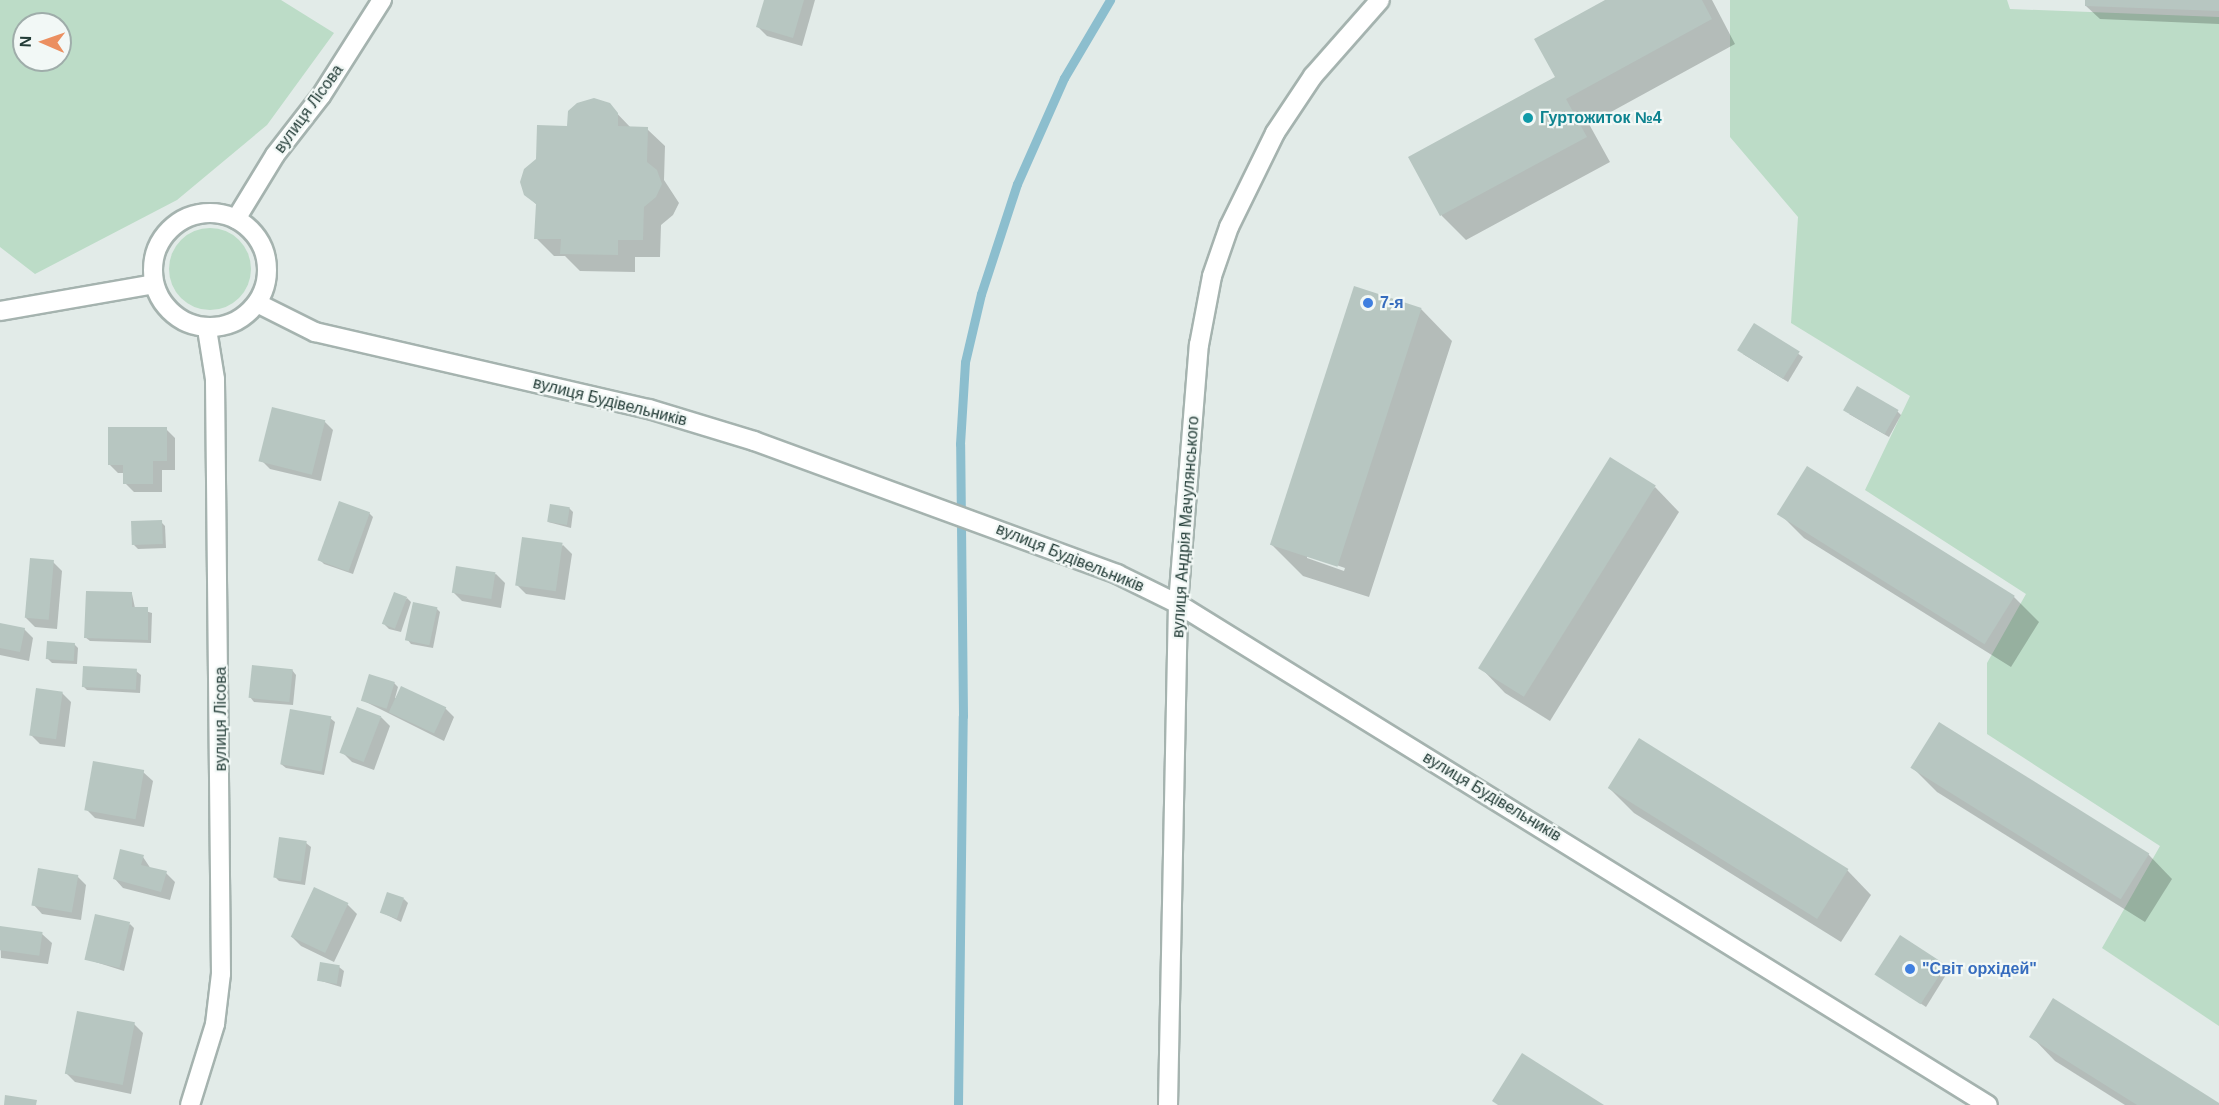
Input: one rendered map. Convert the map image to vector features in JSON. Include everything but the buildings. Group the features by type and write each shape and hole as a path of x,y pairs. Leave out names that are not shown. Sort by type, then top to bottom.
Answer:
{"street":[{"name":"вулиця Лісова","path":"236,219 275,155 321,96 382,0"},
{"name":"вулиця Андрія Мачулянського","path":"1168,1105 1178,604 1199,345 1212,276 1228,227 1275,133 1313,76 1380,0"},
{"path":"200,213 218,213 236,219 263,247 267,266 266,285 257,303 238,321 207,328 173,315 160,301 154,284 152,265 157,247 174,225 200,213"},
{"path":"0,310 154,284"},
{"name":"вулиця Будівельників","path":"257,303 315,332 649,409 799,457 1094,565 1178,604 1988,1105"},
{"name":"вулиця Лісова","path":"190,1105 215,1024 221,974 215,391 207,328"}],"green space":[{"path":"0,0 281,0 334,33 267,125 177,200 35,274 0,247"},
{"path":"1730,0 2007,0 2010,9 2219,17 2219,1026 2102,948 2160,846 1987,734 1987,663 2026,594 1865,490 1910,396 1791,323 1798,217 1730,137"},
{"path":"202,228 218,228 233,235 244,246 251,261 248,285 239,298 218,310 202,310 187,303 176,292 169,277 169,261 176,246 187,235"}],"waterway":[{"path":"958,1105 963,716 960,444 965,362 981,294 1017,184 1064,78 1110,0"}],"place":[{"name":"Гуртожиток №4","path":"1528,118"},
{"name":"7-я","path":"1368,303"},
{"name":"\"Світ орхідей\"","path":"1910,969"}]}
